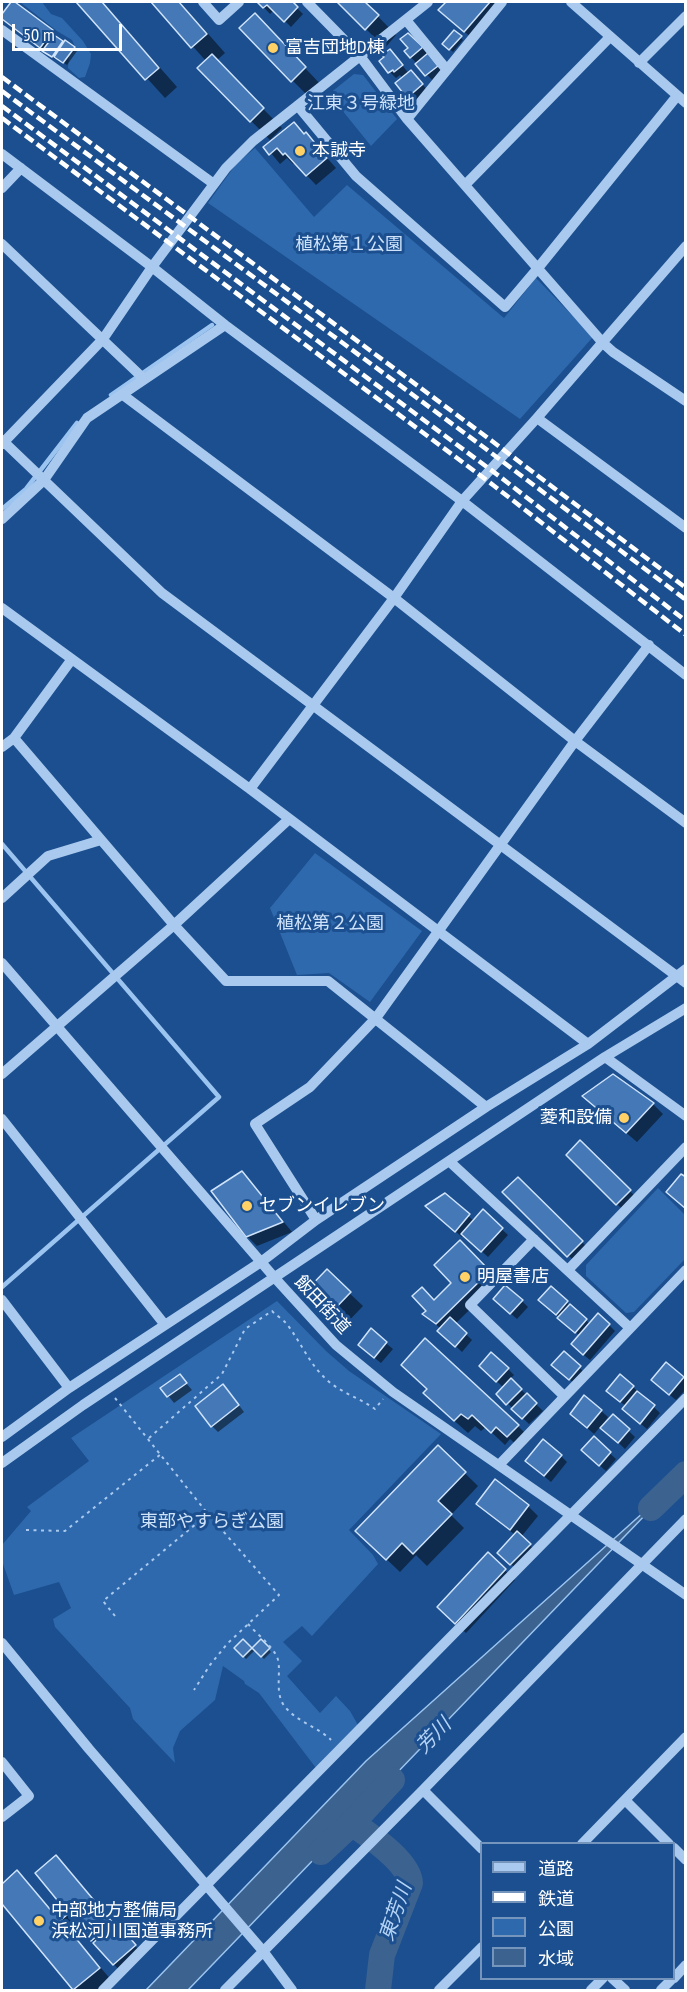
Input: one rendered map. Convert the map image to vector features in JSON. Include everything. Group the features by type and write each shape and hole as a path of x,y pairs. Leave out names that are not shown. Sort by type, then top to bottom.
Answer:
{"street":[{"path":"203,2 219,20 238,2"},
{"path":"308,2 360,56 407,119 603,343 612,352 686,401"},
{"path":"428,2 253,141 226,168 152,267 103,339 2,442 162,593 686,983"},
{"path":"407,119 502,2"},
{"path":"298,106 356,176 505,307 681,100 571,2"},
{"path":"639,63 686,16"},
{"path":"406,20 447,70"},
{"path":"2,30 214,184"},
{"path":"466,184 610,37"},
{"path":"2,154 462,501 686,675"},
{"path":"2,188 21,168"},
{"path":"2,244 144,379"},
{"path":"250,789 394,598 462,501 683,253"},
{"path":"2,519 44,480 87,418 225,324"},
{"path":"123,395 394,598 575,741 686,823"},
{"path":"537,418 686,528"},
{"path":"2,608 250,789 288,820 588,1044"},
{"path":"316,1221 255,1124 310,1088 376,1018 499,844 649,645"},
{"path":"2,747 14,738 72,659"},
{"path":"14,738 174,925 226,981 328,981 486,1107"},
{"path":"2,1074 174,925 288,820"},
{"path":"2,897 48,856 101,840"},
{"name":"飯田街道","path":"2,963 274,1277 336,1345 390,1389 686,1595"},
{"path":"2,1437 69,1388 261,1262 316,1221 486,1107 588,1044 686,969"},
{"path":"2,1463 108,1388 274,1277 605,1057 686,1008"},
{"path":"605,1057 686,1116"},
{"path":"2,1119 165,1325"},
{"path":"568,1270 686,1147"},
{"path":"449,1161 629,1327"},
{"path":"534,1239 470,1305 564,1396"},
{"path":"499,1465 686,1270"},
{"path":"2,1300 69,1388"},
{"path":"103,1990 208,1886 686,1398"},
{"path":"225,1990 686,1519"},
{"path":"2,1643 89,1749 262,1950 292,1990"},
{"path":"584,1842 686,1737"},
{"path":"2,1762 29,1796 2,1817"},
{"path":"423,1790 480,1847"},
{"path":"625,1800 667,1842"},
{"path":"675,1849 686,1860"},
{"path":"439,1990 480,1949"},
{"path":"675,1976 686,1965"}],"path":[{"path":"148,1438 222,1374 245,1329 272,1311 285,1323 318,1371 340,1390 375,1409 390,1389"},
{"path":"108,1388 208,1514 279,1595 210,1665 194,1690"},
{"path":"26,1530 65,1531 161,1454"},
{"path":"115,1616 103,1601 208,1514"},
{"path":"248,1624 276,1655 279,1694 282,1703 294,1716 328,1737 340,1749"}],"green space":[{"path":"20,2 42,2 51,14 62,18 83,41 91,54 85,77 79,78 68,68 69,55 76,49 72,40"},
{"name":"江東３号緑地","path":"354,74 363,75 397,119 371,146 329,94"},
{"name":"植松第１公園","path":"255,148 314,217 347,185 504,318 536,278 593,337 520,419 208,203 236,164"},
{"name":"植松第２公園","path":"315,853 422,931 370,1002 329,973 297,975 270,908"},
{"path":"658,1188 685,1215 685,1259 634,1312 626,1313 586,1276 586,1265"},
{"name":"東部やすらぎ公園","path":"277,1301 349,1371 441,1434 349,1530 373,1555 378,1564 312,1636 302,1626 283,1642 302,1661 287,1676 320,1713 336,1696 350,1711 358,1725 316,1768 259,1693 223,1666 215,1700 180,1731 173,1748 175,1763 133,1719 130,1708 55,1627 53,1619 71,1608 59,1582 14,1595 2,1561 2,1545 31,1511 27,1507 89,1461 71,1438"}],"water":[{"path":"674,1485 188,1990 146,1990 366,1761"}],"building":[{"path":"11,2 15,2 53,30 40,48 2,19 2,14"},
{"path":"76,2 102,2 159,68 145,80"},
{"path":"151,2 179,2 207,34 191,48"},
{"path":"257,2 293,2 298,7 284,22 267,5 263,8"},
{"path":"337,2 365,2 379,15 365,30"},
{"path":"446,2 490,2 464,32 438,10"},
{"name":"富吉団地D棟","path":"255,13 306,67 291,82 239,28"},
{"path":"454,30 462,36 449,50 442,44"},
{"path":"408,33 423,47 410,58 404,51 408,48 400,39"},
{"path":"54,35 63,41 52,57 42,51"},
{"path":"65,40 75,47 63,63 54,57"},
{"path":"390,49 403,65 394,72 393,70 388,73 379,61 384,57 382,55"},
{"path":"428,53 438,66 425,76 415,64"},
{"path":"212,54 264,108 250,122 197,68"},
{"path":"411,70 423,84 407,98 395,83"},
{"name":"本誠寺","path":"294,122 304,134 306,132 327,158 306,176 285,153 283,155 277,148 269,155 263,147"},
{"name":"菱和設備","path":"613,1074 654,1103 626,1133 582,1096"},
{"path":"580,1140 631,1190 616,1205 566,1155"},
{"name":"セブンイレブン","path":"242,1171 283,1222 246,1237 211,1191"},
{"path":"681,1174 686,1177 686,1209 666,1192"},
{"path":"518,1177 583,1241 567,1257 502,1192"},
{"path":"445,1193 470,1214 455,1232 425,1206"},
{"path":"483,1209 503,1228 481,1252 461,1234"},
{"name":"明屋書店","path":"460,1240 490,1271 436,1324 422,1314 426,1311 412,1296 422,1287 434,1300 451,1283 434,1265"},
{"path":"327,1269 351,1292 327,1317 303,1294"},
{"path":"505,1285 523,1300 510,1314 493,1299"},
{"path":"551,1286 568,1301 556,1315 538,1300"},
{"path":"570,1304 587,1319 575,1333 557,1318"},
{"path":"598,1313 610,1324 583,1355 571,1344"},
{"path":"450,1317 467,1333 455,1347 437,1331"},
{"path":"371,1328 387,1342 374,1358 358,1345"},
{"path":"425,1338 519,1425 507,1437 496,1427 491,1433 472,1415 468,1419 461,1414 454,1421 423,1393 427,1389 401,1365"},
{"path":"564,1351 581,1366 569,1380 551,1365"},
{"path":"491,1352 509,1368 496,1382 479,1366"},
{"path":"666,1362 684,1377 669,1395 651,1380"},
{"path":"180,1374 187,1383 167,1397 160,1388"},
{"path":"620,1374 634,1386 620,1402 606,1391"},
{"path":"511,1378 522,1389 506,1405 496,1394"},
{"path":"223,1384 239,1405 211,1427 195,1406"},
{"path":"637,1391 655,1405 640,1424 622,1409"},
{"path":"527,1393 537,1403 522,1419 511,1409"},
{"path":"584,1395 602,1410 587,1428 570,1414"},
{"path":"613,1414 630,1429 618,1443 600,1428"},
{"path":"594,1436 611,1452 599,1466 581,1450"},
{"path":"543,1439 562,1455 544,1476 525,1461"},
{"path":"438,1445 466,1472 438,1501 452,1514 413,1554 402,1543 386,1560 355,1531"},
{"path":"495,1479 529,1505 510,1530 476,1504"},
{"path":"517,1531 531,1544 510,1565 497,1553"},
{"path":"488,1552 506,1569 455,1624 437,1607"},
{"path":"243,1639 252,1648 243,1657 234,1648"},
{"path":"261,1639 270,1648 261,1657 252,1648"},
{"name":"中部地方整備局 浜松河川国道事務所","path":"56,1855 113,1923 91,1941 68,1914 61,1920 100,1968 73,1990 2,1904 2,1884 17,1870 54,1914 62,1906 35,1873"},
{"path":"116,1922 136,1945 113,1965 93,1943"}],"waterway":[{"path":"111,395 212,325"},
{"path":"2,509 26,489 77,423"},
{"path":"2,844 219,1097 2,1287"},
{"name":"芳川","path":"651,1508 686,1474"},
{"name":"芳川","path":"321,1852 392,1780"},
{"name":"東芳川","path":"352,1823 377,1841 403,1866 410,1883 382,1955 378,1990"}],"railway":[{"path":"2,77 686,588"},
{"path":"2,91 686,600"},
{"path":"2,106 499,476 686,621"},
{"path":"2,118 493,485 686,635"}],"place":[{"name":"富吉団地D棟","path":"273,48"},
{"name":"本誠寺","path":"300,151"},
{"name":"菱和設備","path":"624,1118"},
{"name":"セブンイレブン","path":"247,1206"},
{"name":"明屋書店","path":"465,1277"},
{"name":"中部地方整備局 浜松河川国道事務所","path":"39,1921"}]}
